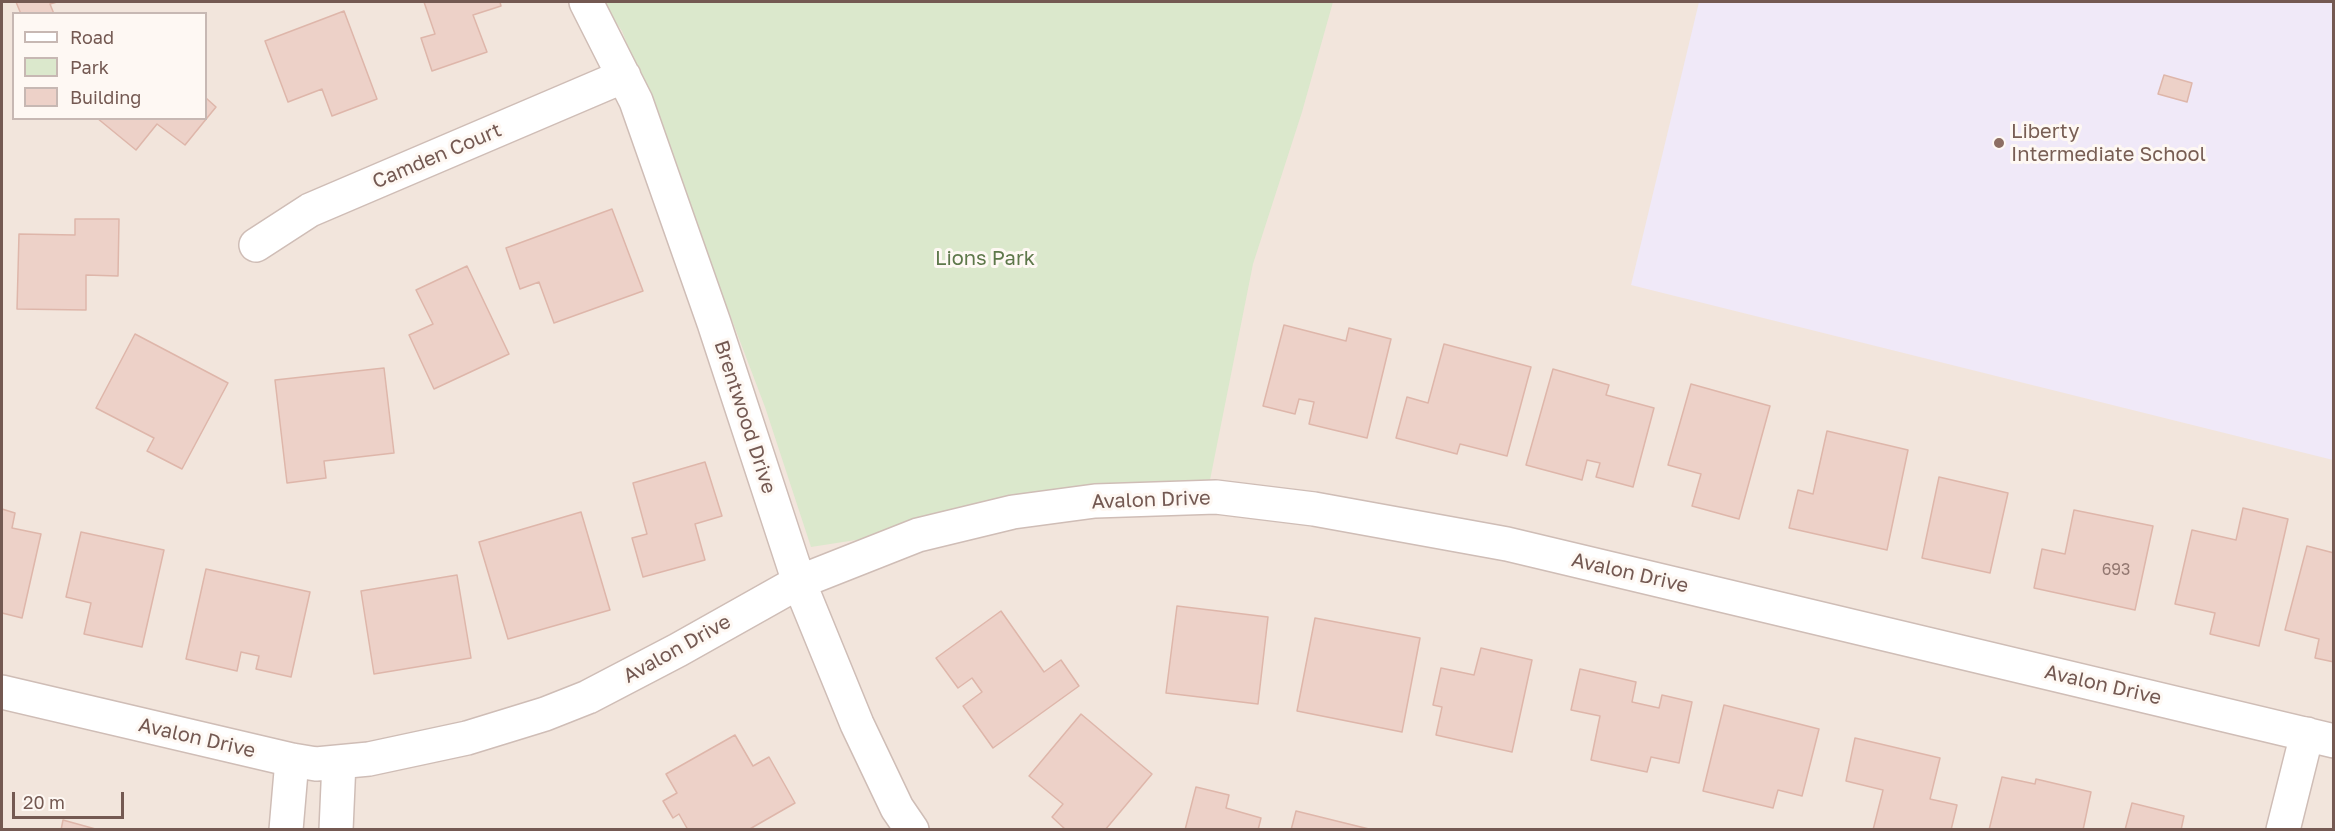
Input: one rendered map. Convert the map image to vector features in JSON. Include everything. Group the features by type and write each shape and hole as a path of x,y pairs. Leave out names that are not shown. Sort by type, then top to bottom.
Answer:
{"street":[{"name":"Brentwood Drive","path":"586,2 636,101 714,323 799,582 857,724 897,808 912,830"},
{"name":"Camden Court","path":"256,245 310,210 624,76"},
{"name":"Avalon Drive","path":"2,692 292,760 316,764 369,759 467,738 556,710 588,697 678,650 799,582 918,535 1012,512 1095,501 1216,497 1314,509 1507,544 2320,737"},
{"path":"2283,830 2320,737"},
{"path":"286,830 292,760"},
{"path":"336,830 339,762"}],"shaded area":[{"path":"2,2 2333,2 2333,829 2,829"},
{"name":"Liberty Intermediate School","path":"1699,2 2333,2 2333,460 1631,285"}],"green space":[{"name":"Lions Park","path":"601,2 1333,2 1302,112 1253,264 1209,485 811,547 765,407 622,31"}],"building":[{"path":"16,2 57,2 50,4 53,12 20,12"},
{"path":"424,2 500,2 501,6 473,15 487,52 432,71 421,38 435,34"},
{"path":"344,11 377,99 332,116 322,89 288,102 265,41"},
{"path":"2164,75 2192,83 2187,102 2158,94"},
{"path":"207,99 216,107 207,118"},
{"path":"99,120 205,120 185,145 157,124 136,150"},
{"path":"612,209 643,291 554,323 539,282 520,289 506,248"},
{"path":"75,219 119,219 118,276 86,275 86,310 17,309 19,234 75,235"},
{"path":"467,266 509,354 434,389 409,335 433,324 416,290"},
{"path":"1284,325 1346,341 1349,328 1391,339 1367,438 1309,424 1314,402 1299,399 1295,414 1263,406"},
{"path":"135,334 228,383 182,469 147,451 154,438 96,408"},
{"path":"1444,344 1531,367 1507,456 1460,444 1457,454 1396,438 1407,397 1428,403"},
{"path":"384,368 394,453 324,461 326,478 287,483 275,380"},
{"path":"1553,369 1609,385 1606,395 1654,408 1633,487 1596,477 1600,463 1587,460 1582,480 1526,465"},
{"path":"1691,384 1770,406 1739,519 1692,506 1701,474 1668,465"},
{"path":"1827,431 1908,450 1887,550 1789,528 1798,490 1813,494"},
{"path":"705,462 722,516 695,524 705,560 643,577 632,538 647,534 633,483"},
{"path":"1939,477 2008,493 1990,573 1922,558"},
{"path":"2243,508 2288,519 2259,646 2210,634 2215,613 2175,604 2192,530 2236,540"},
{"path":"2,509 15,513 12,528 41,534 22,618 2,613"},
{"path":"2074,510 2153,526 2135,610 2034,588 2042,549 2065,554"},
{"path":"581,512 610,610 508,639 479,542"},
{"path":"81,532 164,550 142,647 84,634 91,603 66,597"},
{"path":"2307,546 2334,553 2334,662 2315,658 2319,639 2285,630"},
{"path":"206,569 310,592 291,677 256,669 259,656 241,652 237,671 186,659"},
{"path":"457,575 471,658 374,674 361,591"},
{"path":"1177,606 1268,617 1258,704 1166,693"},
{"path":"1001,611 1044,672 1061,660 1079,686 993,748 963,706 982,692 972,678 958,688 936,658"},
{"path":"1315,618 1420,638 1402,732 1297,711"},
{"path":"1481,648 1532,660 1512,752 1436,735 1442,707 1433,705 1441,668 1474,675"},
{"path":"1580,669 1636,682 1632,702 1659,708 1662,695 1692,702 1679,763 1651,757 1647,772 1591,760 1600,716 1571,710"},
{"path":"1724,705 1819,729 1802,796 1778,790 1773,808 1703,791"},
{"path":"1081,714 1152,774 1105,830 1066,830 1052,817 1063,804 1029,776"},
{"path":"735,735 753,766 769,757 795,803 748,830 688,830 679,814 673,818 663,801 677,793 666,774"},
{"path":"1855,738 1940,758 1930,799 1957,805 1951,830 1873,830 1883,790 1846,781"},
{"path":"2002,777 2035,784 2036,779 2091,792 2083,830 1989,830"},
{"path":"1196,787 1229,795 1226,808 1261,818 1258,830 1185,830"},
{"path":"2132,803 2184,816 2181,830 2125,830"},
{"path":"1296,811 1373,830 1291,830"},
{"path":"63,820 99,830 61,830"}],"place":[{"name":"Liberty Intermediate School","path":"1999,143"}]}
